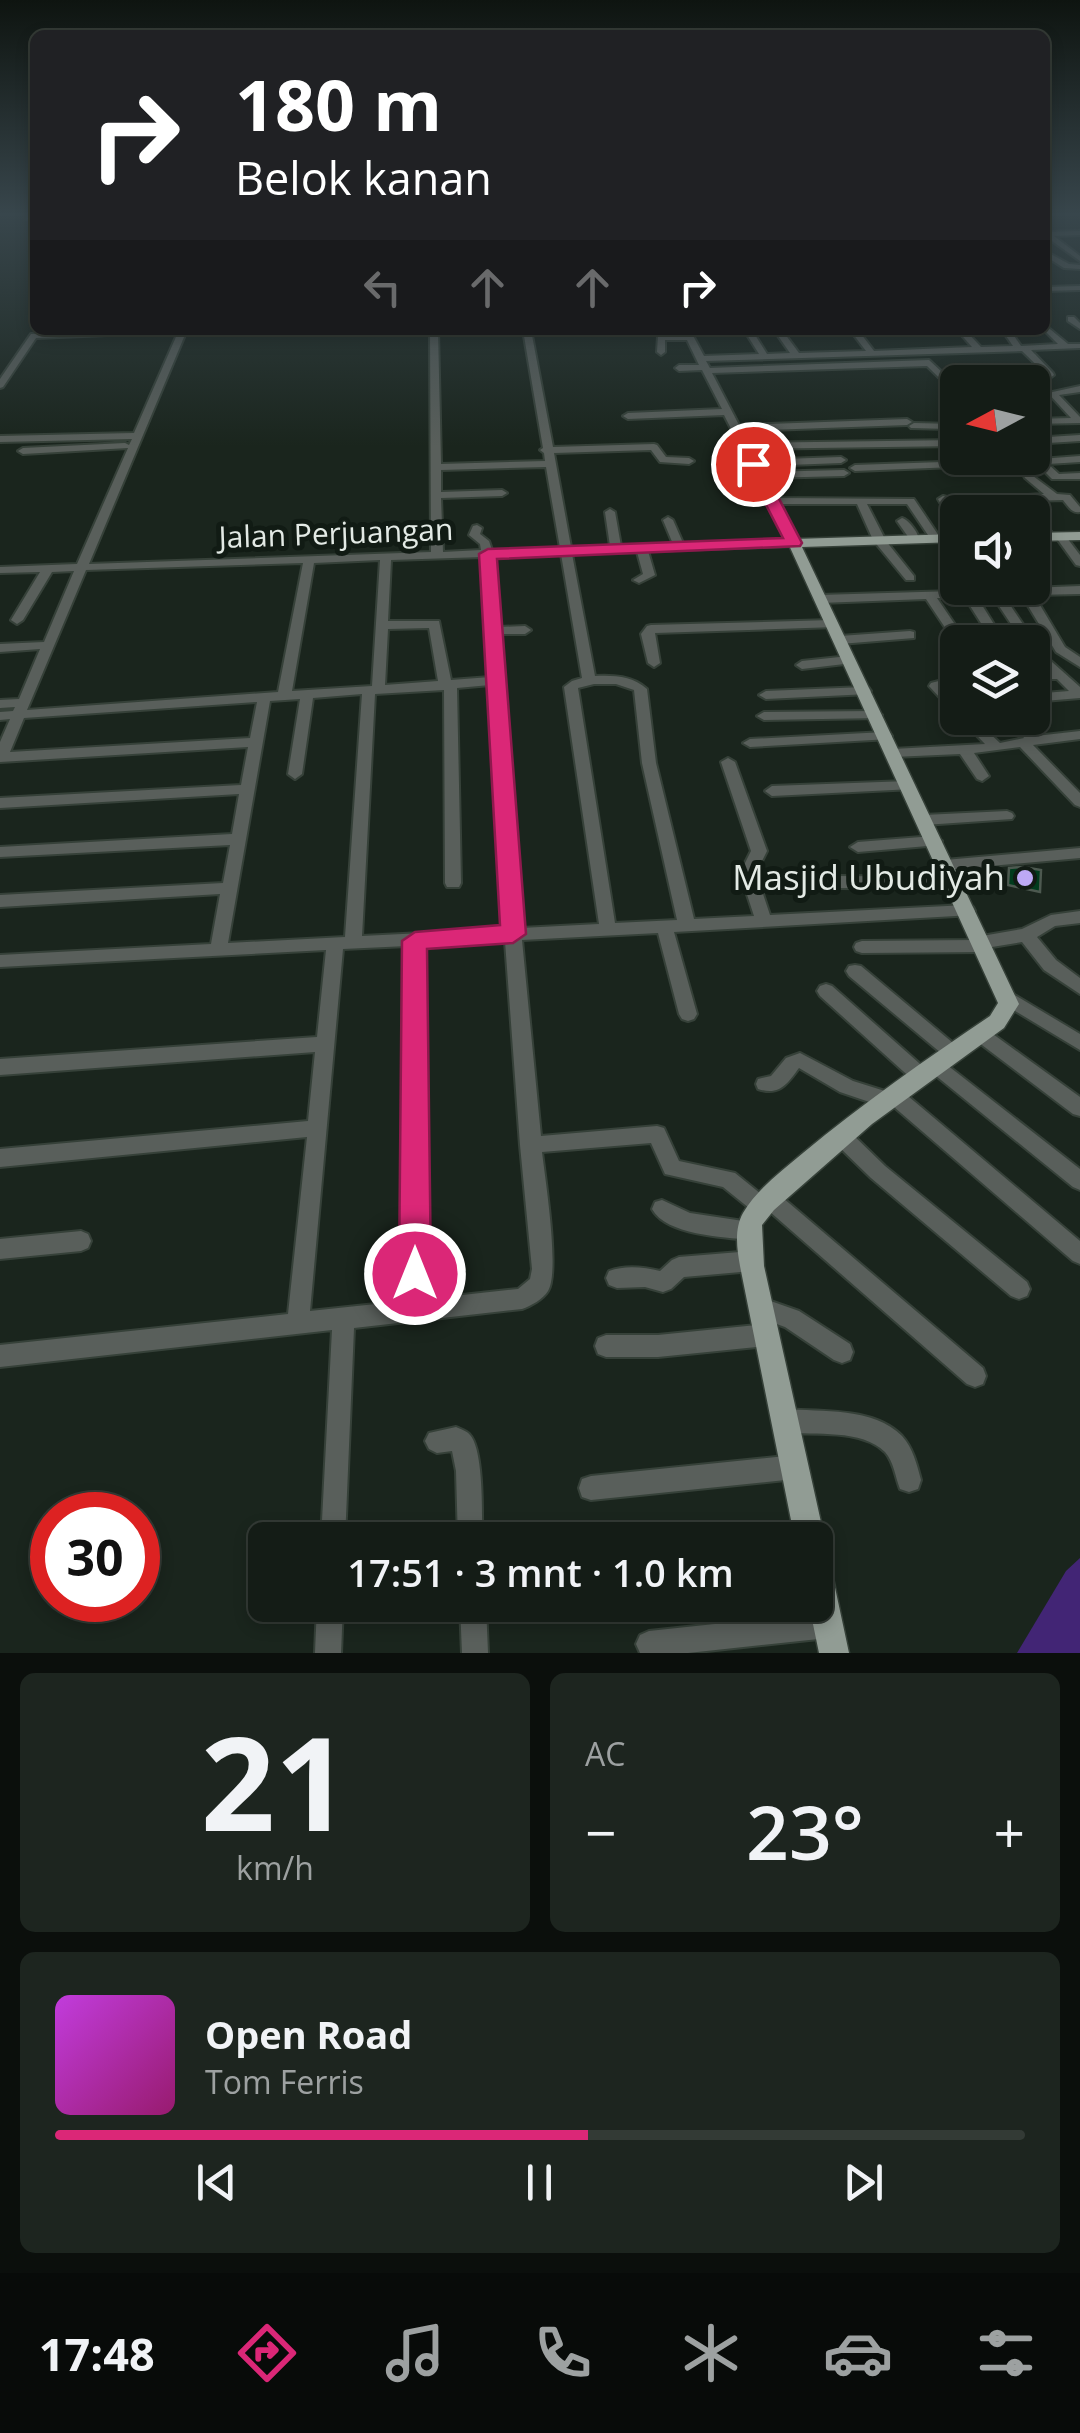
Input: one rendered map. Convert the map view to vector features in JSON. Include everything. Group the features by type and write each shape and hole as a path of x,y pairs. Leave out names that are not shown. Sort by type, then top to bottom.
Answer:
{"main road":[{"path":"1050,536 1080,536"},
{"path":"806,1522 766,1335 750,1231 765,1202 842,1137 997,1022 1008,998 794,543 940,538"}],"street":[{"path":"1071,319 1080,327"},
{"path":"1050,332 1066,347"},
{"path":"0,386 34,336 57,335"},
{"path":"181,335 0,757 254,742"},
{"path":"434,335 437,556"},
{"path":"528,335 545,450 568,551 589,680"},
{"path":"661,352 661,338 680,335"},
{"path":"688,335 794,543"},
{"path":"751,335 764,356"},
{"path":"782,335 795,354"},
{"path":"858,335 871,352"},
{"path":"966,335 979,350"},
{"path":"1010,335 1039,365"},
{"path":"681,372 764,356 1080,346"},
{"path":"704,368 929,363 940,375"},
{"path":"1079,420 1052,394 1080,390"},
{"path":"703,403 724,407"},
{"path":"628,416 724,407"},
{"path":"1050,421 1079,420"},
{"path":"735,428 940,425"},
{"path":"1050,440 1080,438"},
{"path":"0,439 136,441"},
{"path":"23,451 136,441"},
{"path":"745,446 940,443"},
{"path":"545,450 654,447 663,460 689,461"},
{"path":"1080,459 1040,462 1056,477 1080,476"},
{"path":"757,471 940,460"},
{"path":"436,466 548,464"},
{"path":"719,466 829,481"},
{"path":"1029,476 1054,497"},
{"path":"436,495 502,493"},
{"path":"1050,497 1066,497 1077,510"},
{"path":"774,501 912,501 936,538"},
{"path":"861,502 880,540 910,578"},
{"path":"610,512 616,548"},
{"path":"668,520 679,546"},
{"path":"902,520 915,539"},
{"path":"0,1356 522,1299 540,1286 543,1269 513,934 488,554 484,543 474,535 476,528"},
{"path":"698,528 705,546"},
{"path":"1050,530 1080,563"},
{"name":"Jalan Perjuangan","path":"0,570 794,543"},
{"path":"640,580 649,575 642,548"},
{"path":"298,1324 326,1044 344,944 383,625 386,557"},
{"path":"284,697 309,560"},
{"path":"16,620 48,568"},
{"path":"1050,592 1079,591"},
{"path":"820,599 940,594"},
{"path":"930,595 949,625"},
{"path":"1034,605 1060,648 1080,663"},
{"path":"383,625 435,624 447,686 453,883"},
{"path":"654,662 647,634 651,629 840,641 910,636"},
{"path":"491,632 525,630"},
{"path":"802,665 840,641"},
{"path":"0,648 48,645"},
{"path":"1050,666 1080,694 1050,696"},
{"path":"1050,675 1058,675"},
{"path":"608,929 570,685 589,680 638,685 649,763 687,926"},
{"path":"0,704 22,708 264,699 495,681"},
{"path":"766,695 864,691"},
{"path":"295,774 307,696"},
{"path":"218,951 264,699"},
{"path":"0,716 22,708"},
{"path":"764,716 875,715"},
{"path":"984,735 997,748"},
{"path":"1025,735 1074,787 1080,802"},
{"path":"750,743 889,745 965,751 1080,735"},
{"path":"965,751 982,776"},
{"path":"728,762 759,851 748,873 763,920"},
{"path":"772,792 908,786"},
{"path":"0,803 245,789"},
{"path":"924,820 1007,816"},
{"path":"0,852 237,838"},
{"path":"858,847 934,841"},
{"path":"838,882 950,874 1080,852"},
{"path":"0,901 227,888"},
{"path":"0,962 967,911"},
{"path":"862,948 983,944 1080,917"},
{"path":"666,928 688,1014"},
{"path":"1026,935 1042,958 1080,988"},
{"path":"415,941 415,1311"},
{"path":"855,971 953,1052"},
{"path":"826,990 928,1071 1080,1181"},
{"path":"1008,998 1080,1043"},
{"path":"980,1034 1080,1108"},
{"path":"0,1067 326,1044"},
{"path":"766,1084 776,1084 792,1063 800,1060 844,1086 893,1099 1080,1254"},
{"path":"0,1158 318,1128"},
{"path":"530,1145 657,1134 672,1168 728,1179 765,1202 975,1376"},
{"path":"842,1137 1019,1289"},
{"path":"662,1209 688,1222 750,1231"},
{"path":"0,1248 81,1241"},
{"path":"617,1278 645,1276 663,1282 679,1267 752,1261"},
{"path":"762,1309 791,1319 842,1352"},
{"path":"334,1522 343,1320"},
{"path":"606,1346 648,1347 766,1335"},
{"path":"785,1421 888,1435 903,1450 909,1480"},
{"path":"437,1442 456,1439 463,1444 469,1522"},
{"path":"591,1488 795,1468"},
{"path":"328,1653 329,1622"},
{"path":"473,1622 475,1653"},
{"path":"649,1644 831,1639"}],"shaded area":[{"path":"1080,1558 1080,1653 1017,1653 1066,1571"}],"building":[{"name":"Masjid Ubudiyah","path":"1009,868 1041,870 1040,892 1008,885"}],"place":[{"name":"Masjid Ubudiyah","path":"1025,878"}],"route":[{"path":"415,1274 415,941 513,934 488,554 794,543 753,464"}]}
